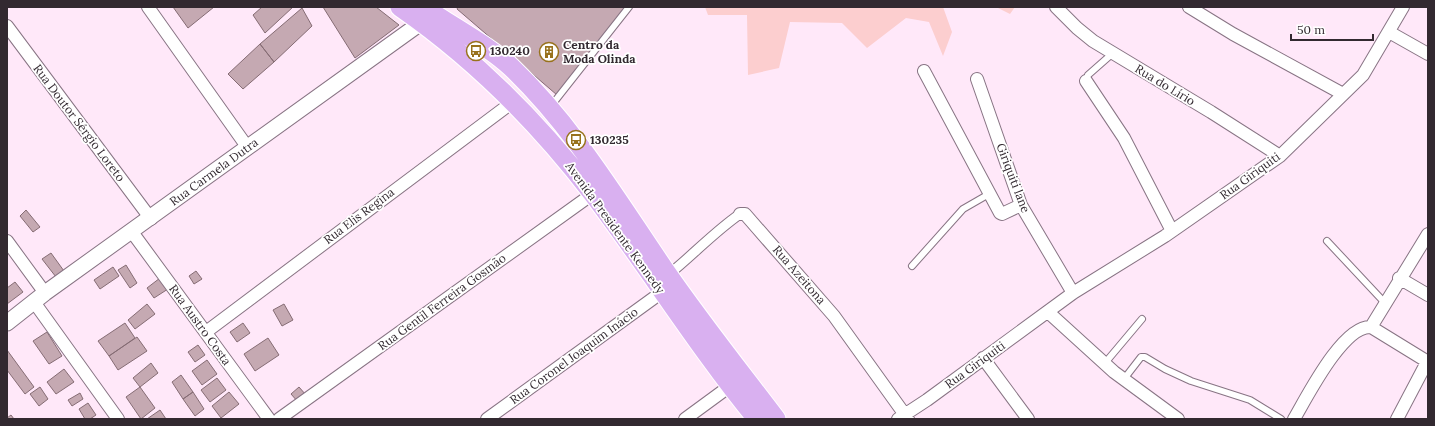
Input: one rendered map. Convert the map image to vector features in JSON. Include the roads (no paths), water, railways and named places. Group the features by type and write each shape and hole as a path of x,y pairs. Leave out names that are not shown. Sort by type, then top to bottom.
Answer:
{"main road":[{"name":"Avenida Presidente Kennedy","path":"400,7 423,15 478,42 501,60 549,109 600,190 665,284 730,386 757,419"},
{"name":"Avenida Presidente Kennedy","path":"423,15 514,101 600,190"},
{"name":"Avenida Presidente Kennedy","path":"665,284 776,419"}],"street":[{"path":"148,7 248,148"},
{"name":"Rua do Lírio","path":"1056,7 1077,28 1113,53 1211,112 1280,156"},
{"path":"1189,7 1233,34 1343,94"},
{"name":"Rua Giriquiti","path":"904,418 982,358 1073,293 1172,231 1280,156 1363,75 1402,7"},
{"name":"Rua Carmela Dutra","path":"7,323 248,148 423,15"},
{"name":"Rua Doutor Sérgio Loreto","path":"7,26 151,219"},
{"path":"1389,32 1428,54"},
{"path":"924,71 988,194 1000,213 1002,214 1021,205"},
{"name":"Giriquiti lane","path":"977,79 1021,205 1073,293"},
{"path":"1086,80 1124,138 1172,231"},
{"name":"Rua Elis Regina","path":"206,332 514,101"},
{"name":"Rua Gentil Ferreira Gosmão","path":"279,419 600,190"},
{"name":"Rua Azeitona","path":"665,284 720,228 740,214 745,214 834,316 904,418"},
{"name":"Rua Austro Costa","path":"132,232 269,419"},
{"path":"1371,327 1428,234"},
{"path":"7,241 40,298 118,419"},
{"path":"1400,278 1428,295"},
{"name":"Rua Coronel Joaquim Inácio","path":"487,419 665,284"},
{"path":"1052,308 1106,363 1124,379 1178,419"},
{"path":"1294,419 1327,364 1343,342 1354,333 1366,327 1371,327 1428,362 1397,419"},
{"path":"982,358 1028,419"},
{"path":"685,419 730,386"}],"lane":[{"path":"549,109 629,7"},
{"path":"1086,80 1088,74 1113,53"},
{"path":"912,266 963,209 988,194"},
{"path":"1327,241 1385,303"},
{"path":"1106,363 1142,319"},
{"path":"1124,379 1141,357 1145,357 1165,369 1191,381 1250,400 1281,419"}],"place":[{"name":"130240","path":"476,51"},
{"name":"Centro da Moda Olinda","path":"549,52"},
{"name":"130235","path":"576,140"}]}
